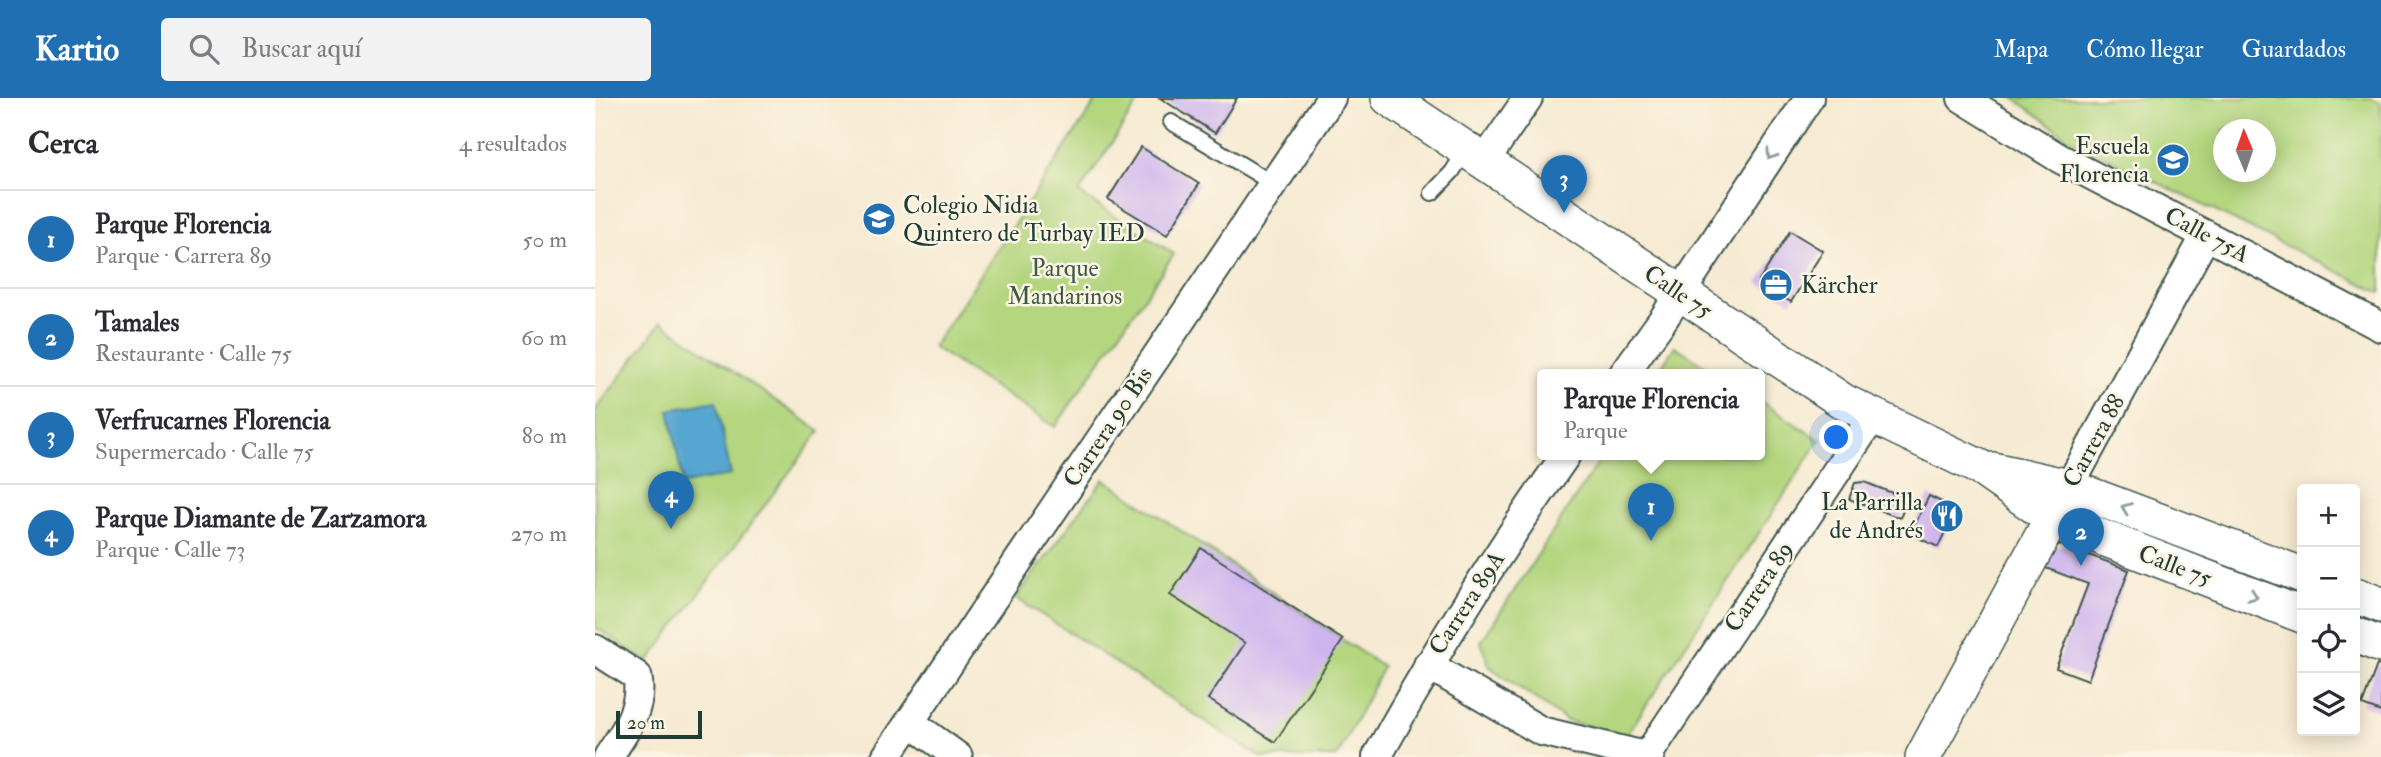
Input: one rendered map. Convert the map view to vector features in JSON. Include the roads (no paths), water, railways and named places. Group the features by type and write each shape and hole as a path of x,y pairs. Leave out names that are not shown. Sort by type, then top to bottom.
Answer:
{"street":[{"name":"Carrera 90 Bis","path":"886,757 1331,98"},
{"name":"Calle 75","path":"1389,98 1844,402 1872,418 1979,467 2052,518 2297,613"},
{"path":"1475,156 1528,98"},
{"path":"1627,369 1681,293 1809,98"},
{"name":"Calle 75A","path":"1962,98 2059,158 2381,327"},
{"name":"Carrera 88","path":"1923,757 2206,235"},
{"name":"Carrera 89","path":"1648,757 1872,418"},
{"name":"Carrera 89A","path":"1377,757 1428,665 1563,460"},
{"name":"Calle 75","path":"1979,467 2069,487 2297,573"},
{"path":"2360,597 2381,605"},
{"path":"2360,637 2381,645"},
{"path":"595,649 637,676 641,695 624,734 608,757"},
{"path":"1428,665 1541,731 1648,757"},
{"path":"910,722 958,757"}],"lane":[{"path":"1171,122 1272,183"},
{"path":"1432,193 1452,173 1475,156"}],"water":[{"path":"716,401 731,475 683,484 669,410"}],"place":[{"name":"Escuela Florencia","path":"2173,160"},
{"name":"Verfrucarnes Florencia","path":"1564,213"},
{"name":"Colegio Nidia Quintero de Turbay IED","path":"879,219"},
{"name":"Kärcher","path":"1776,285"},
{"name":"La Parrilla de Andrés","path":"1947,516"},
{"name":"Parque Diamante de Zarzamora","path":"671,529"},
{"name":"Parque Florencia","path":"1651,541"},
{"name":"Tamales","path":"2081,566"}],"park label":[{"name":"Parque Mandarinos","path":"1065,282"}]}
